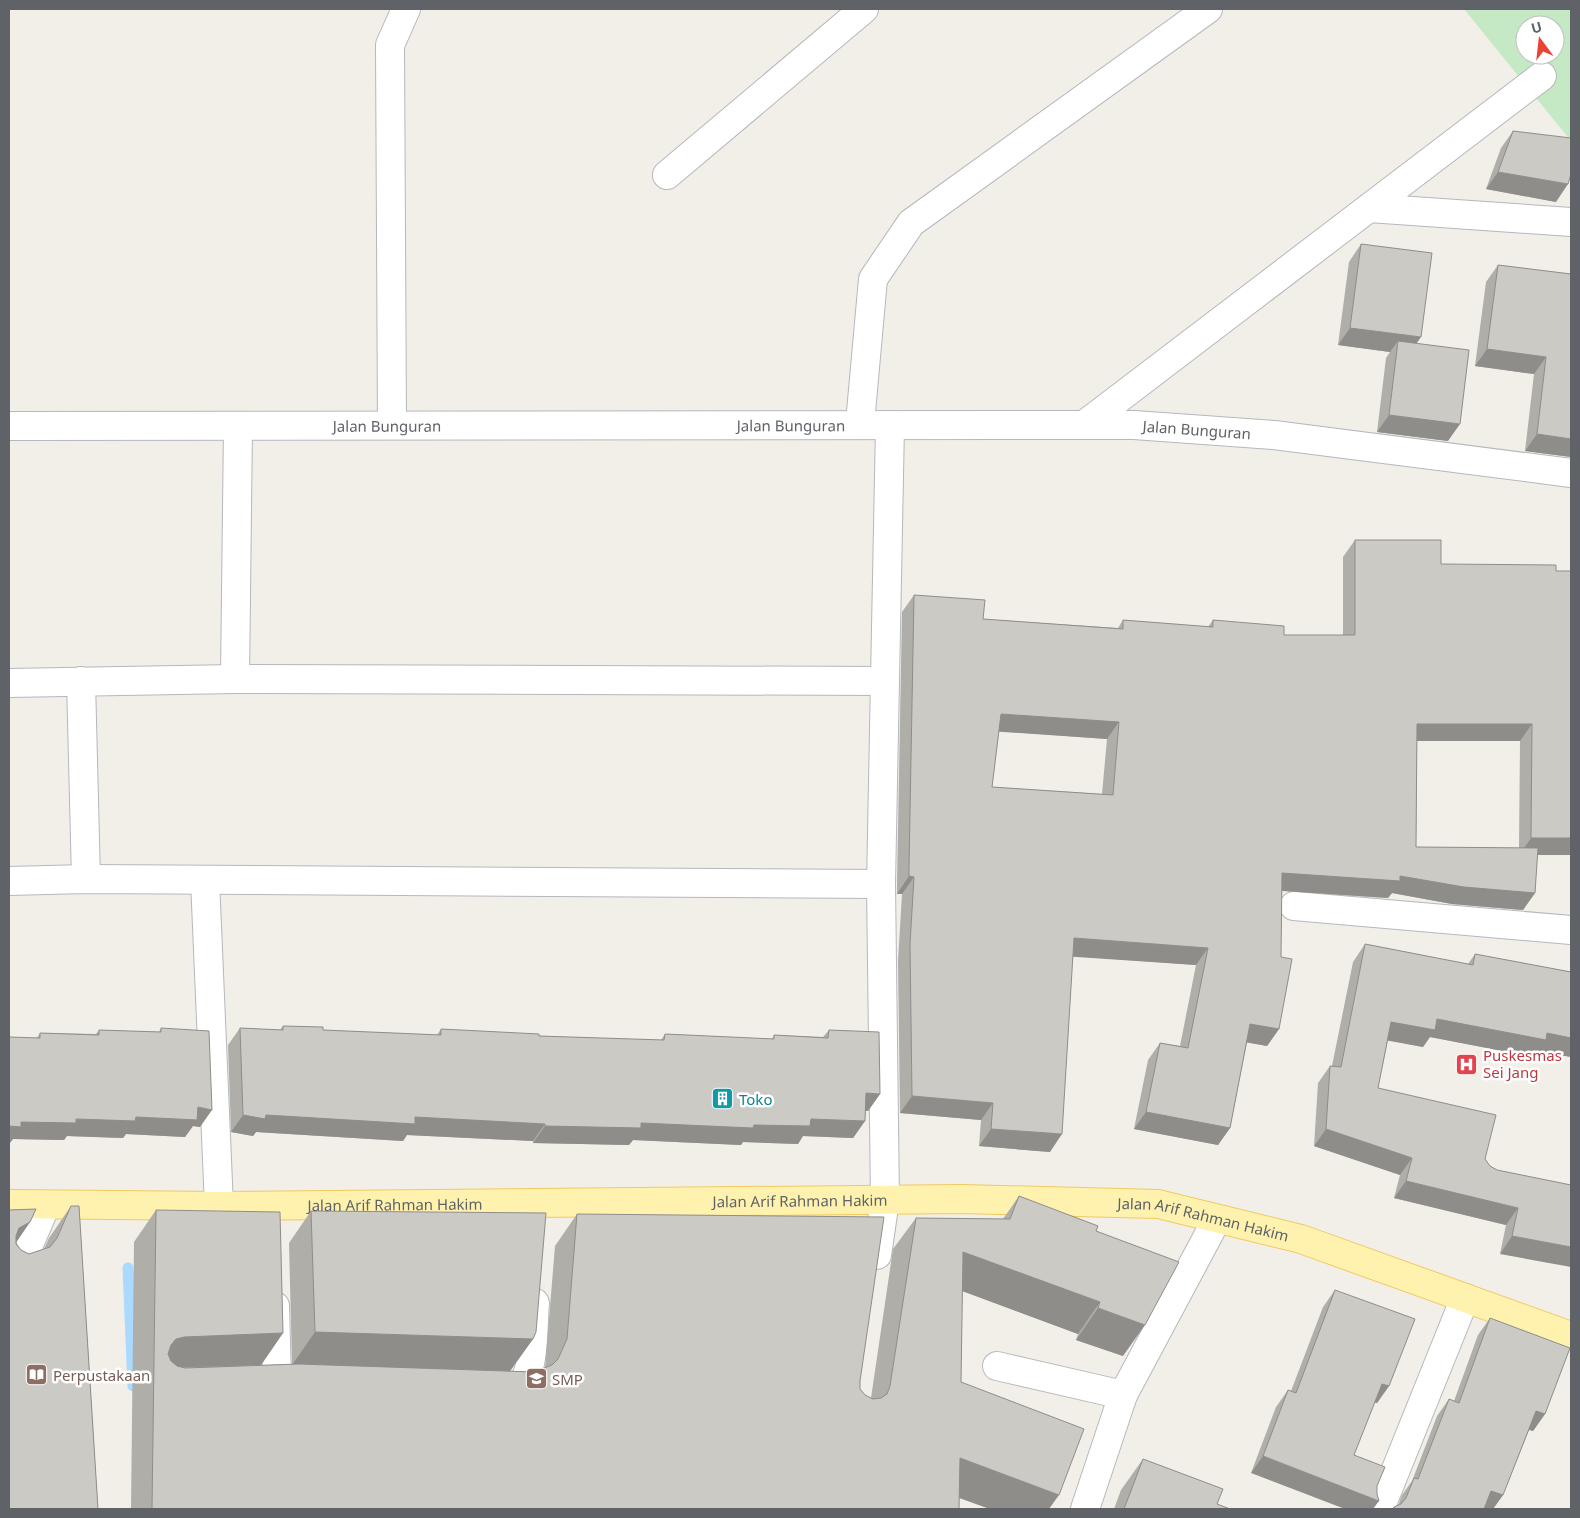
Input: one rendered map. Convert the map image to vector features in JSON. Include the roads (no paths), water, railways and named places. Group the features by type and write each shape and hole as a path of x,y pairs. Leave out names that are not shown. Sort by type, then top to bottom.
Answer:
{"main road":[{"name":"Jalan Arif Rahman Hakim","path":"9,1204 219,1206 886,1200 1091,1201 1158,1204 1301,1240 1571,1336"}],"street":[{"path":"392,425 390,45 406,9"},
{"path":"667,175 864,9"},
{"path":"860,423 873,279 912,223 1208,9"},
{"path":"1084,425 1542,76"},
{"path":"1369,208 1571,222"},
{"name":"Jalan Bunguran","path":"9,426 860,423 890,425 1134,425 1274,435 1571,473"},
{"path":"874,1278 886,1200 881,884 890,425"},
{"path":"235,679 238,426"},
{"path":"9,683 235,679 885,681"},
{"path":"81,682 86,879"},
{"path":"9,881 86,879 881,884"},
{"path":"205,880 219,1206"},
{"path":"1294,906 1571,930"},
{"path":"541,1231 543,1202"},
{"path":"9,1270 21,1263 46,1205"},
{"path":"272,1205 273,1234"},
{"path":"1085,1509 1122,1395 1217,1219"},
{"path":"473,1387 512,1388 522,1383 529,1369 537,1280"},
{"path":"274,1283 277,1380"},
{"path":"1380,1509 1465,1298"},
{"path":"996,1366 1122,1395"},
{"path":"248,1381 306,1381"}],"waterway":[{"path":"128,1268 133,1386"}],"place":[{"name":"Puskesmas Sei Jang","path":"1467,1064"},
{"name":"Toko","path":"723,1099"},
{"name":"Perpustakaan","path":"37,1375"},
{"name":"SMP","path":"536,1379"}]}
